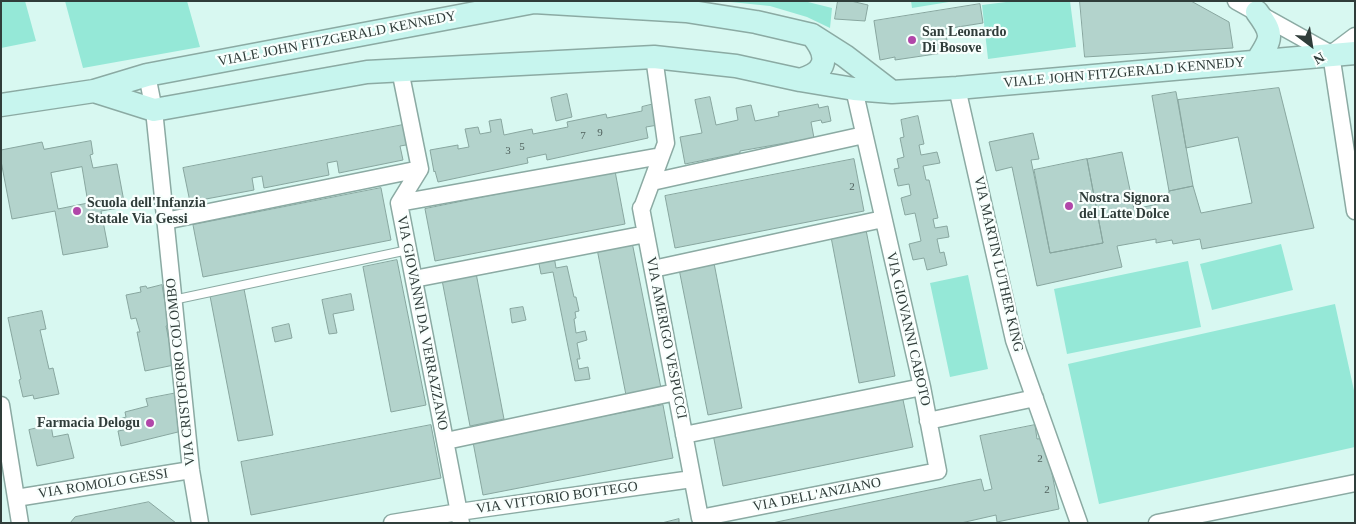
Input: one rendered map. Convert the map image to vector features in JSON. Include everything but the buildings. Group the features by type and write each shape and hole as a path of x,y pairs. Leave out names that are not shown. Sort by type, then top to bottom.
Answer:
{"street":[{"path":"1236,1 1331,54"},
{"name":"VIALE JOHN FITZGERALD KENNEDY","path":"1,105 94,91 147,75 534,2 686,11 756,22 812,36 845,56 892,92"},
{"path":"1257,12 1267,26 1270,36 1268,44 1257,61"},
{"path":"800,80 813,76 821,70 824,61 823,52 812,36"},
{"path":"1331,54 1355,36"},
{"name":"VIALE JOHN FITZGERALD KENNEDY","path":"94,91 154,110 367,72 654,58 736,66 800,80 854,89 892,92 1355,53"},
{"path":"1331,54 1355,211"},
{"path":"845,56 854,89"},
{"name":"VIA AMERIGO VESPUCCI","path":"654,58 666,143 641,208 684,435 922,387"},
{"path":"165,221 420,169 400,70"},
{"name":"VIA CRISTOFORO COLOMBO","path":"147,75 154,110 191,470 200,523"},
{"name":"VIA MARTIN LUTHER KING","path":"957,88 1014,340 1079,523"},
{"name":"VIA GIOVANNI CABOTO","path":"854,89 922,387 928,421 1035,398"},
{"path":"652,182 864,134"},
{"path":"399,203 661,156"},
{"name":"VIA GIOVANNI DA VERRAZZANO","path":"420,169 399,203 460,517"},
{"path":"653,269 883,219"},
{"path":"414,279 646,234"},
{"path":"446,441 676,392"},
{"path":"1,405 20,523"},
{"name":"VIA DELL'ANZIANO","path":"684,435 700,518 938,471 928,421"},
{"name":"VIA ROMOLO GESSI","path":"16,498 191,470"},
{"name":"VIA VITTORIO BOTTEGO","path":"392,523 460,517 692,479"},
{"path":"1162,522 1355,483"}],"lane":[{"path":"173,300 408,250"}],"green space":[{"path":"1,1 25,1 36,41 1,48"},
{"path":"65,1 187,1 200,47 83,68"},
{"path":"721,1 804,1 832,8 830,28 807,17 770,6"},
{"path":"911,1 955,1 912,8"},
{"path":"1014,1 1070,1 1076,47 988,59 982,5"},
{"path":"1281,244 1293,290 1212,310 1200,264"},
{"path":"1188,261 1201,327 1067,354 1054,289"},
{"path":"968,275 988,369 950,377 930,283"},
{"path":"1335,304 1355,395 1355,447 1099,504 1068,364"}],"place":[{"name":"San Leonardo Di Bosove","path":"912,40"},
{"name":"Nostra Signora del Latte Dolce","path":"1069,206"},
{"name":"Scuola dell'Infanzia Statale Via Gessi","path":"77,211"},
{"name":"Farmacia Delogu","path":"150,423"}]}
